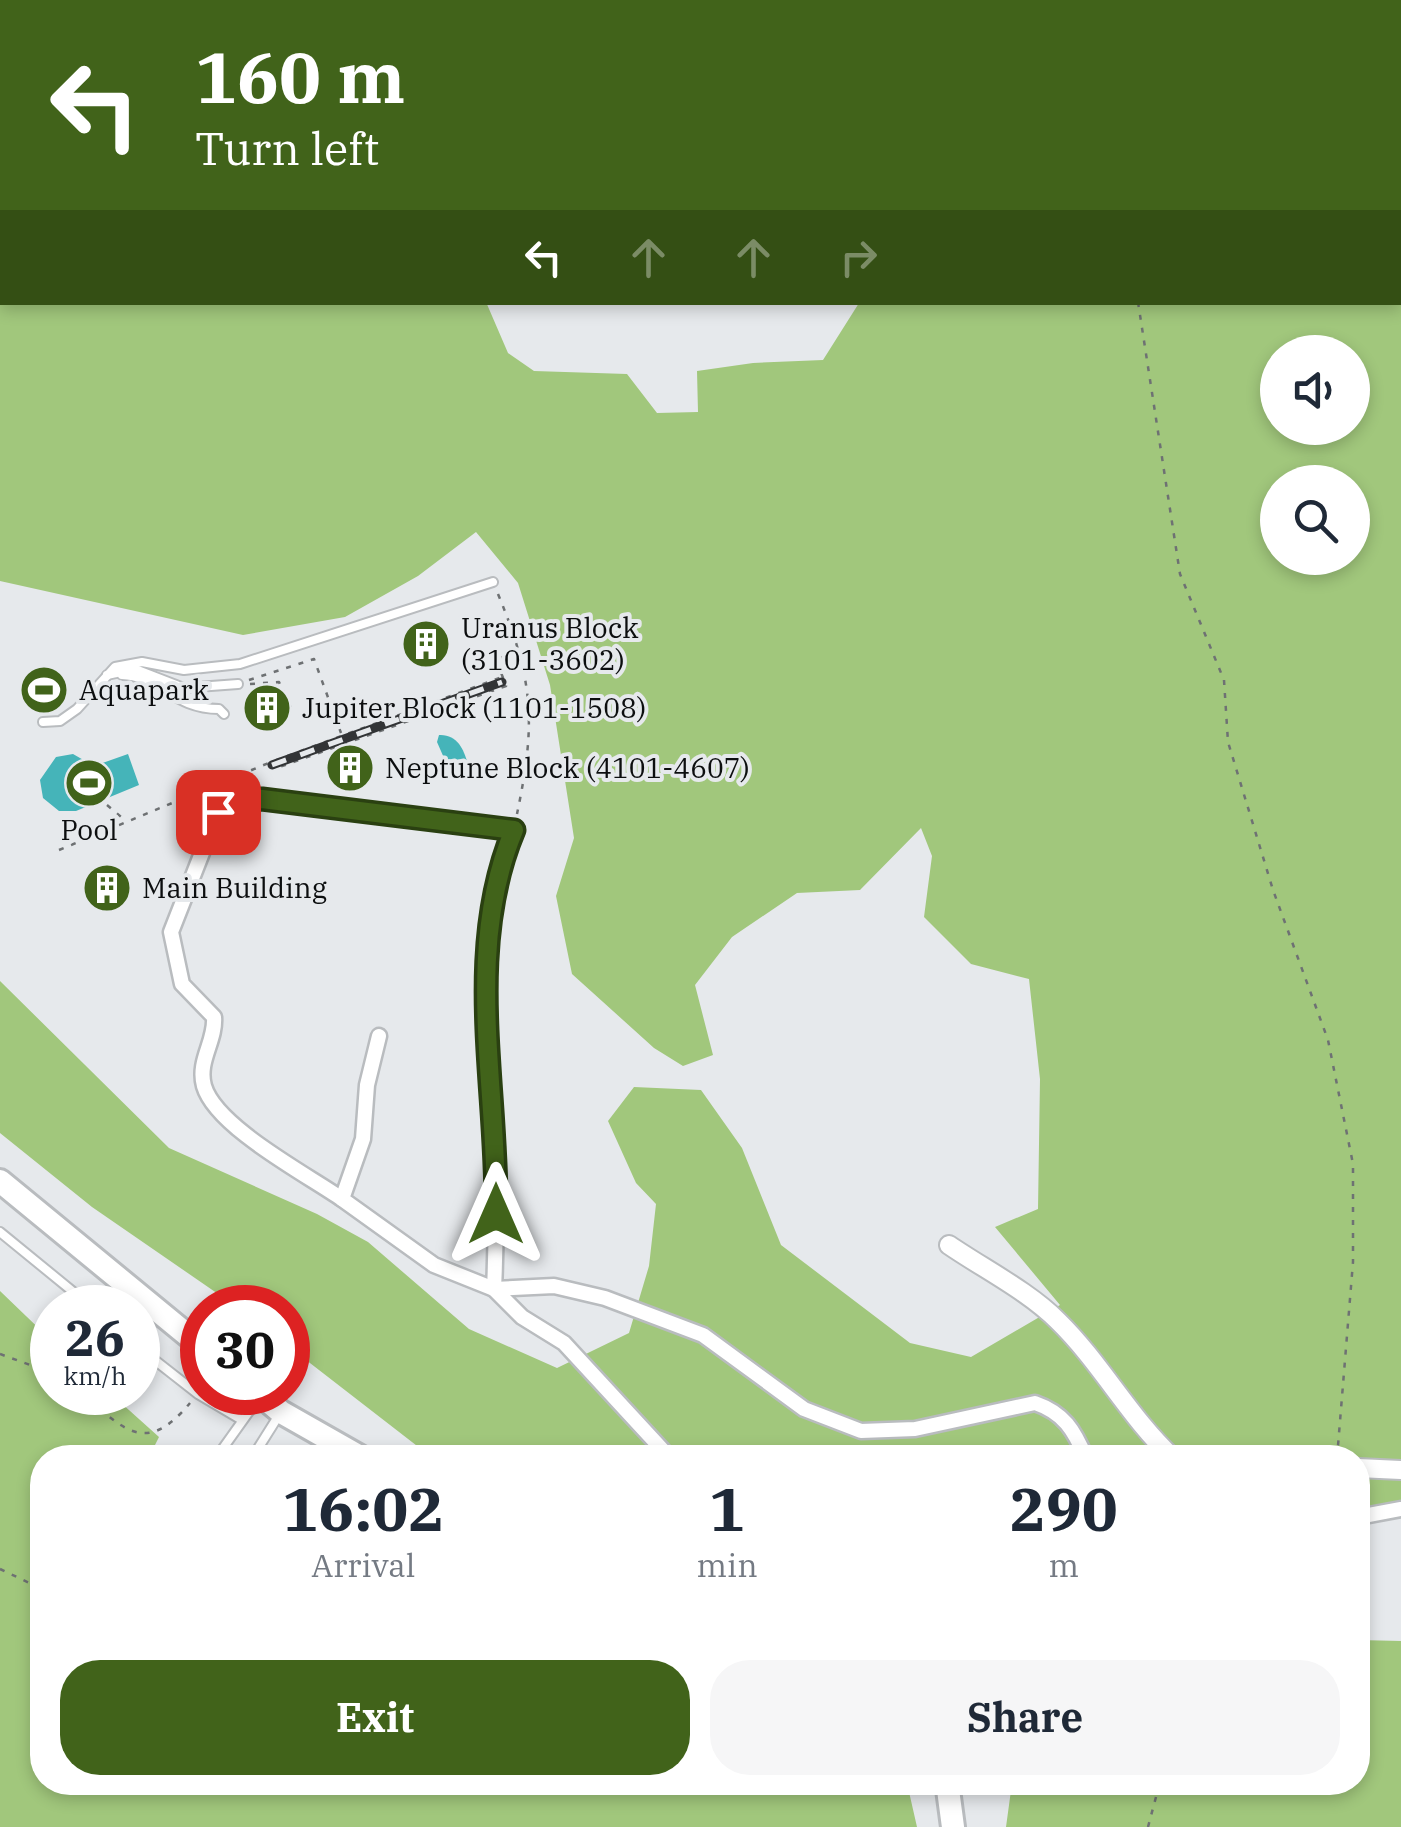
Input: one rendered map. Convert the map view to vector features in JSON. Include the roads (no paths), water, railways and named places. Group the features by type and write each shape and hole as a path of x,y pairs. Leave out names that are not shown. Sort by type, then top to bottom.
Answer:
{"main road":[{"path":"0,1180 180,1329"},
{"path":"286,1415 339,1445"},
{"path":"948,1795 953,1827"}],"street":[{"path":"494,1289 497,1179 486,964 498,876 514,830 262,799 232,800 218,812 171,932 182,984 214,1017 215,1032 204,1058 203,1084 220,1114 434,1265 494,1289 522,1317 564,1343 658,1445"},
{"path":"342,1200 363,1139 367,1085 379,1036"},
{"path":"949,1245 1056,1318 1120,1393 1139,1426 1159,1445"},
{"path":"494,1289 554,1286 703,1335 804,1408 861,1431 915,1429 1035,1402 1054,1409 1070,1425 1080,1445"},
{"path":"1370,1469 1401,1470"},
{"path":"1370,1514 1401,1508"}],"lane":[{"path":"43,722 60,722 115,668 142,662 184,670 240,664 493,582"},
{"path":"107,674 135,669 184,688 238,684"},
{"path":"107,674 130,675 183,706 219,708 224,714"},
{"path":"0,1232 65,1285"},
{"path":"160,1364 198,1394 242,1420"},
{"path":"225,1445 245,1415"},
{"path":"260,1445 279,1415"}],"water":[{"name":"Aquapark","path":"37,670 65,689 51,710 23,691"},
{"path":"439,735 451,737 462,748 468,765 460,775 451,774 437,742"},
{"name":"Pool","path":"73,754 94,766 128,754 139,785 76,811 59,811 43,798 40,780 56,757"}],"railway":[{"path":"272,765 502,682"}],"place":[{"name":"Uranus Block (3101-3602)","path":"426,644"},
{"name":"Aquapark","path":"44,690"},
{"name":"Jupiter Block (1101-1508)","path":"267,708"},
{"name":"Neptune Block (4101-4607)","path":"350,768"},
{"name":"Pool","path":"89,783"},
{"name":"Main Building","path":"107,888"}]}
